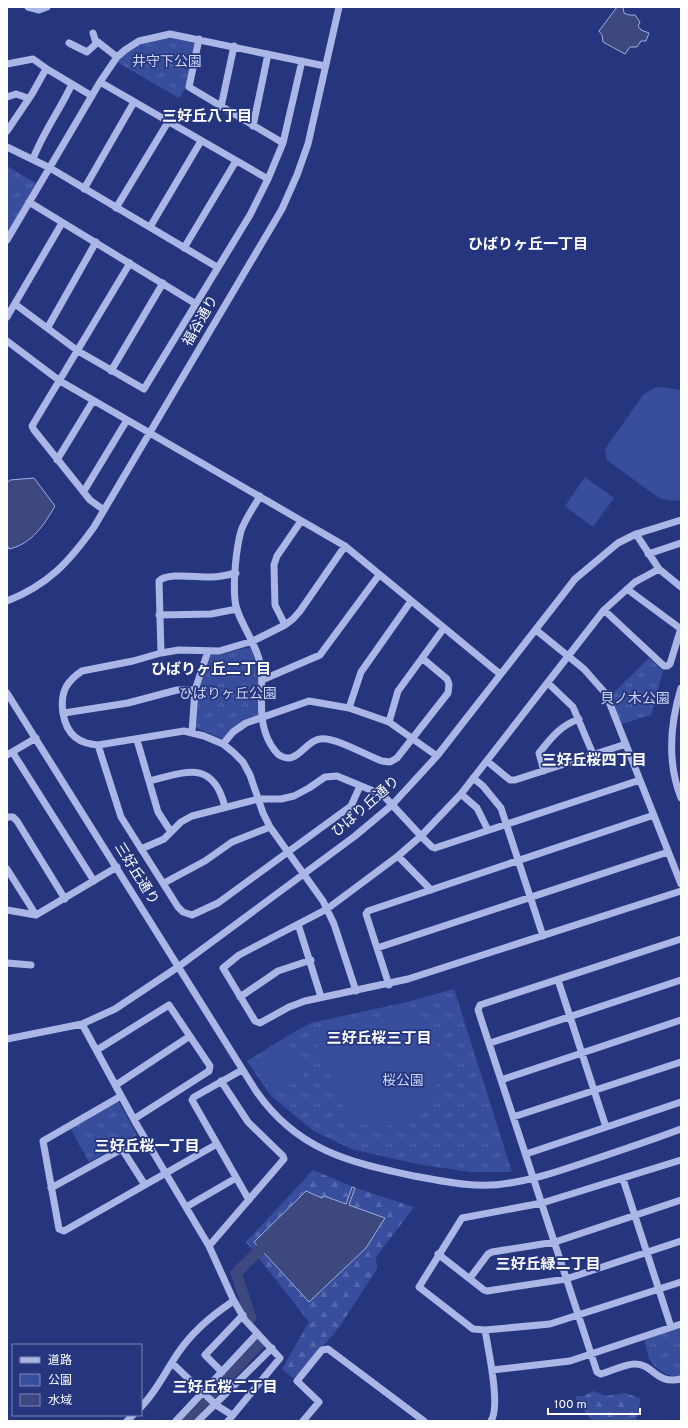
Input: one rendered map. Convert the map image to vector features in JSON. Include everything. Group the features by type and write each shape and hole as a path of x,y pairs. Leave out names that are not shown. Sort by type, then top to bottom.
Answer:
{"street":[{"path":"28,7 39,10 47,7"},
{"name":"福谷通り","path":"7,602 52,577 79,549 150,434 282,209 308,144 339,7"},
{"path":"93,33 96,43"},
{"path":"7,240 100,82 117,57 124,50 139,41 170,34 325,66"},
{"path":"199,39 189,87 283,143"},
{"path":"96,43 98,42 117,57"},
{"path":"69,43 87,52 96,43"},
{"path":"221,107 234,46"},
{"path":"253,126 268,54"},
{"path":"7,64 33,59 46,69 92,96"},
{"path":"15,304 48,327 78,351 144,389 250,215 268,180 283,143 302,61"},
{"path":"7,131 46,69"},
{"path":"100,82 268,180"},
{"path":"33,158 40,140 58,113 72,84"},
{"path":"7,97 20,94 28,98"},
{"path":"84,189 134,102"},
{"path":"116,208 168,122"},
{"path":"150,227 201,141"},
{"path":"7,147 33,158 217,267"},
{"path":"184,248 236,161"},
{"path":"29,202 130,262 196,304"},
{"path":"7,317 62,222"},
{"path":"48,327 96,242"},
{"path":"104,510 90,500 57,460 32,426 130,262"},
{"path":"111,371 163,283"},
{"path":"7,340 60,381 345,546 500,674"},
{"path":"57,460 93,401"},
{"path":"84,491 127,420"},
{"path":"260,496 242,530 236,573 235,601 237,609 253,641 261,667 261,718 271,745 278,754 285,758 294,757 314,741 327,738 379,760 390,762 398,758 445,697 449,688 446,677 422,658"},
{"name":"ひばり丘通り","path":"7,1039 82,1024 115,1010 178,967 355,836 392,805 437,756 575,579 618,543 636,534 681,520"},
{"path":"285,625 275,605 274,565 277,556 301,521"},
{"path":"636,534 659,569 681,587"},
{"path":"648,554 681,543"},
{"path":"345,546 300,611 285,625 253,641 227,649 208,651 179,650 82,671 75,676 66,688 63,704 66,724 75,737 85,743 98,745 137,740 173,732 192,732 224,744 240,759 246,768 270,827 319,895 336,929 356,991"},
{"path":"659,569 643,577 604,610 461,794 420,836 398,856 326,909 239,955 223,968 255,1021 260,1023 289,1007 321,997 389,985 681,891"},
{"path":"161,653 159,581 161,578 177,576 210,578 236,573"},
{"path":"262,680 320,655 379,575"},
{"path":"604,610 664,666 670,664 681,628 627,589"},
{"path":"348,708 361,672 411,601"},
{"path":"159,615 218,613 237,609"},
{"path":"389,722 398,691 444,628"},
{"path":"536,630 593,677 606,694 681,884"},
{"path":"192,732 195,690 208,651"},
{"path":"548,683 570,703 579,719 593,754"},
{"path":"681,688 672,733 681,798"},
{"path":"64,713 128,702 177,690 195,690"},
{"name":"三好丘通り","path":"7,693 260,1098 283,1123 311,1143 345,1160 405,1174 461,1184 508,1184 534,1179 681,1129"},
{"path":"224,744 238,728 309,701 348,708 389,722 414,738 437,756"},
{"path":"544,770 539,753 556,732 568,723 579,719"},
{"path":"36,738 10,754 94,881"},
{"path":"137,740 161,818 171,832"},
{"path":"487,762 512,781 626,744"},
{"path":"98,745 121,817 181,910 188,914 196,914 224,900 289,852 353,804 360,786"},
{"path":"149,781 187,772 201,773 212,780 220,789 225,807"},
{"path":"141,849 164,839 181,822 192,816 258,800 281,799 294,796 330,775 337,776 383,795 432,848 640,780"},
{"path":"473,778 497,802 508,824 518,861 543,936"},
{"path":"461,794 477,808 488,830"},
{"path":"389,985 366,912 654,815"},
{"path":"7,817 13,817 17,822 65,899"},
{"path":"164,883 205,861 232,842 270,827"},
{"path":"377,948 668,852"},
{"path":"398,856 431,890"},
{"path":"7,910 36,915 117,867"},
{"path":"7,869 36,915"},
{"path":"298,924 311,960 321,997"},
{"path":"681,939 480,1005 478,1010 566,1279 599,1374 634,1364 644,1366 662,1379 668,1381 681,1379"},
{"path":"240,996 278,971 311,960"},
{"path":"7,963 31,965"},
{"path":"558,980 606,1127"},
{"path":"490,1043 681,980"},
{"path":"97,1050 169,1005 210,1066 209,1071 134,1120"},
{"path":"501,1080 681,1020"},
{"path":"82,1024 134,1120 209,1246 243,1315 257,1334 280,1356 280,1360 230,1418 172,1363"},
{"path":"116,1085 190,1036"},
{"path":"513,1116 681,1062"},
{"path":"242,1070 221,1081 192,1100 249,1200"},
{"path":"209,1246 284,1158 248,1122 221,1081"},
{"path":"121,1096 43,1141 59,1229 64,1231 217,1144"},
{"path":"526,1154 681,1102"},
{"path":"51,1188 122,1149 144,1185"},
{"path":"681,1160 542,1203 462,1218 438,1254 419,1287 473,1330 485,1330 550,1324 579,1316 681,1282"},
{"path":"186,1207 236,1178"},
{"path":"623,1179 671,1327"},
{"path":"470,1278 488,1254 492,1252 555,1242 681,1200"},
{"path":"438,1254 487,1291 566,1279 681,1241"},
{"path":"142,1406 152,1394 194,1333 234,1299"},
{"path":"222,1372 205,1355 243,1315"},
{"path":"492,1370 570,1361 681,1324"},
{"path":"485,1330 492,1370 495,1414 491,1421"},
{"path":"176,1421 204,1393 257,1334"},
{"path":"198,1421 216,1405 272,1348"},
{"path":"303,1421 319,1402 297,1381 322,1350 328,1349 424,1421"}],"green space":[{"name":"井守下公園","path":"168,35 197,37 188,85 179,98 117,62 128,51 147,42"},
{"path":"7,166 37,184 7,234"},
{"path":"663,387 681,390 681,500 671,501 659,498 607,460 605,449 643,395 654,388"},
{"path":"585,477 614,498 593,527 565,506"},
{"name":"ひばりヶ丘公園","path":"252,647 258,677 259,715 248,718 239,724 223,739 194,727 198,688 209,656"},
{"name":"貝ノ木公園","path":"649,658 663,671 651,715 619,725 609,697"},
{"name":"桜公園","path":"454,989 512,1172 470,1172 417,1164 351,1149 314,1131 271,1096 247,1061 311,1023 407,1002"},
{"path":"409,1011 428,1029 438,1046 441,1062 435,1088 420,1110 400,1123 388,1126 376,1126 350,1120 316,1043 323,1028"},
{"path":"289,1046 304,1078 271,1094 256,1062"},
{"path":"117,1099 137,1135 89,1162 69,1126"},
{"path":"313,1170 353,1187 414,1207 376,1257 377,1269 340,1326 301,1373 293,1378 282,1369 309,1322 246,1242"},
{"path":"681,1325 681,1376 677,1377 660,1371 651,1362 644,1338"},
{"path":"593,1391 606,1396 626,1393 641,1399 636,1421 593,1421 579,1405 575,1396 584,1396"}],"water":[{"path":"617,7 623,7 624,13 635,15 640,22 638,26 641,30 649,33 646,41 641,41 637,47 630,47 625,54 603,42 602,35 599,31"},
{"path":"34,478 55,506 42,527 31,538 24,543 9,549 7,544 7,483 10,480"},
{"path":"352,1187 355,1188 349,1205 385,1218 366,1248 309,1302 254,1242 306,1191 322,1198 324,1196 346,1204"}],"waterway":[{"path":"251,1318 236,1273 263,1247 273,1246"},
{"path":"186,1421 260,1343"}],"district":[{"name":"三好丘八丁目","path":"207,117"},
{"name":"ひばりヶ丘一丁目","path":"528,245"},
{"name":"ひばりヶ丘二丁目","path":"211,670"},
{"name":"三好丘桜四丁目","path":"594,761"},
{"name":"三好丘桜三丁目","path":"379,1039"},
{"name":"三好丘桜一丁目","path":"147,1147"},
{"name":"三好丘緑二丁目","path":"548,1265"},
{"name":"三好丘桜二丁目","path":"225,1388"}]}
